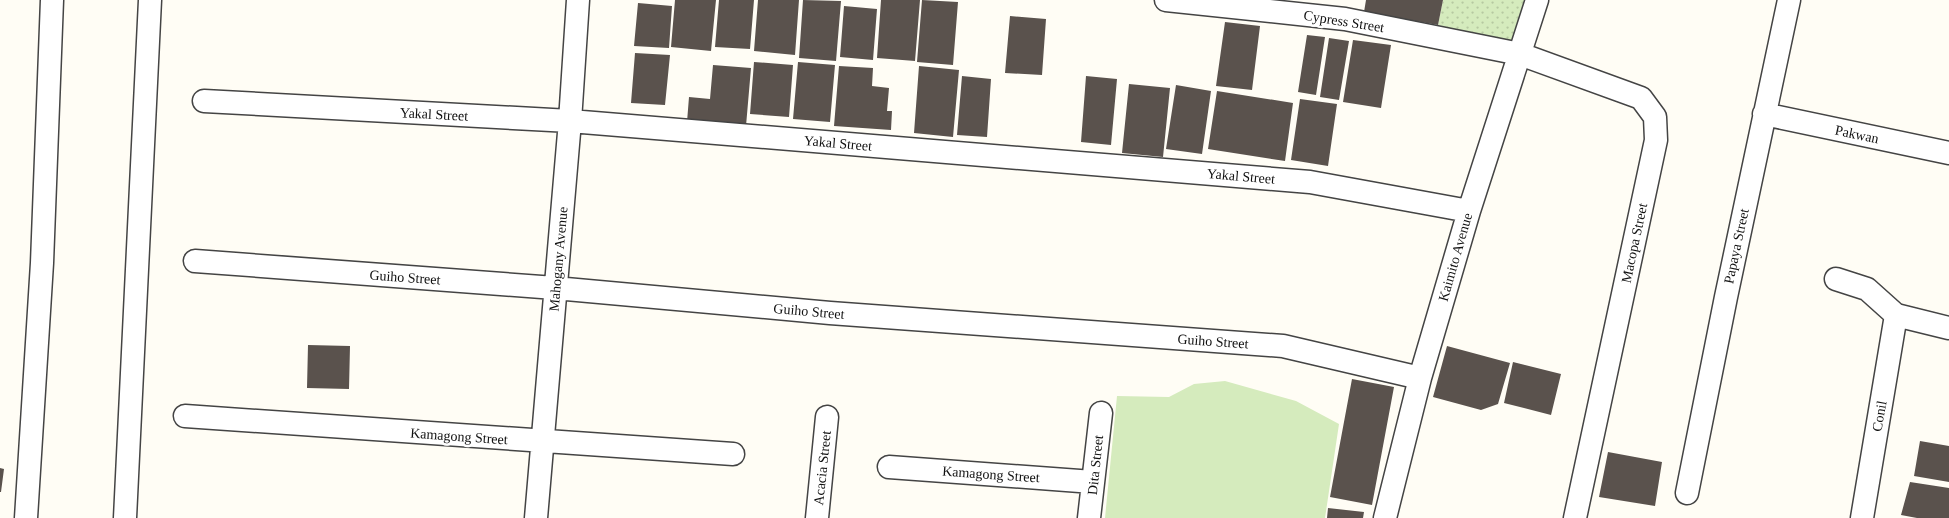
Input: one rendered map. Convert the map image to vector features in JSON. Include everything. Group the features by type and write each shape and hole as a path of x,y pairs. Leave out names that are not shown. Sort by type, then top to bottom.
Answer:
{"street":[{"path":"26,518 42,263 52,0"},
{"path":"124,518 150,0"},
{"name":"Mahogany Avenue","path":"536,518 570,121 578,0"},
{"name":"Cypress Street","path":"1166,0 1345,19 1520,54"},
{"name":"Kaimito Avenue","path":"1385,518 1420,378 1469,211 1537,0"},
{"name":"Papaya Street","path":"1687,493 1789,0"},
{"name":"Macopa Street","path":"1520,54 1641,98 1655,117 1656,140 1575,518"},
{"name":"Yakal Street","path":"204,101 570,121 1310,182 1469,211"},
{"name":"Pakwan","path":"1764,114 1949,153"},
{"name":"Guiho Street","path":"195,261 556,288 830,313 1283,346 1420,378"},
{"path":"1836,279 1866,289 1896,315 1949,328"},
{"name":"Conil","path":"1862,518 1896,315"},
{"name":"Dita Street","path":"1089,518 1101,413"},
{"name":"Kamagong Street","path":"185,416 733,454"},
{"name":"Acacia Street","path":"817,518 827,417"},
{"name":"Kamagong Street","path":"889,467 1093,482"}],"green space":[{"path":"1443,0 1526,0 1514,45 1438,25"},
{"path":"1225,381 1296,401 1339,424 1325,518 1105,518 1117,396 1169,397 1194,384"}],"building":[{"path":"675,0 716,0 711,51 671,47"},
{"path":"719,0 754,0 750,49 715,47"},
{"path":"758,0 799,0 795,55 754,51"},
{"path":"803,0 841,1 836,61 799,58"},
{"path":"881,0 920,0 915,61 877,58"},
{"path":"922,0 958,2 953,65 917,62"},
{"path":"1366,0 1443,0 1438,25 1364,12"},
{"path":"638,3 672,6 669,48 634,46"},
{"path":"844,6 877,9 873,60 840,57"},
{"path":"1010,16 1046,19 1042,75 1005,73"},
{"path":"1225,22 1260,26 1252,90 1216,86"},
{"path":"1307,35 1325,37 1316,95 1298,92"},
{"path":"1329,38 1349,41 1339,100 1320,97"},
{"path":"1353,40 1391,45 1381,108 1343,102"},
{"path":"635,53 670,55 665,105 631,103"},
{"path":"754,62 793,65 789,117 750,114"},
{"path":"798,62 835,65 830,122 793,119"},
{"path":"713,65 751,68 746,126 687,122 689,97 710,99"},
{"path":"839,66 873,68 872,86 889,88 887,111 892,111 891,130 834,126"},
{"path":"919,66 959,70 953,137 914,133"},
{"path":"962,76 991,79 987,137 957,135"},
{"path":"1086,76 1117,79 1111,145 1081,142"},
{"path":"1129,84 1170,88 1163,157 1122,153"},
{"path":"1176,85 1211,91 1202,154 1166,149"},
{"path":"1217,91 1293,103 1285,161 1208,149"},
{"path":"1300,99 1337,104 1328,166 1291,160"},
{"path":"308,345 350,346 349,389 307,388"},
{"path":"1447,346 1510,363 1498,404 1481,410 1433,397"},
{"path":"1513,362 1561,374 1551,415 1504,403"},
{"path":"1352,379 1394,387 1372,505 1330,497"},
{"path":"1920,441 1949,446 1949,482 1914,476"},
{"path":"1608,452 1662,462 1655,506 1599,497"},
{"path":"0,468 4,469 1,492 0,492"},
{"path":"1910,482 1949,488 1949,518 1917,518 1901,515"},
{"path":"1328,508 1364,512 1363,518 1327,518"}]}
